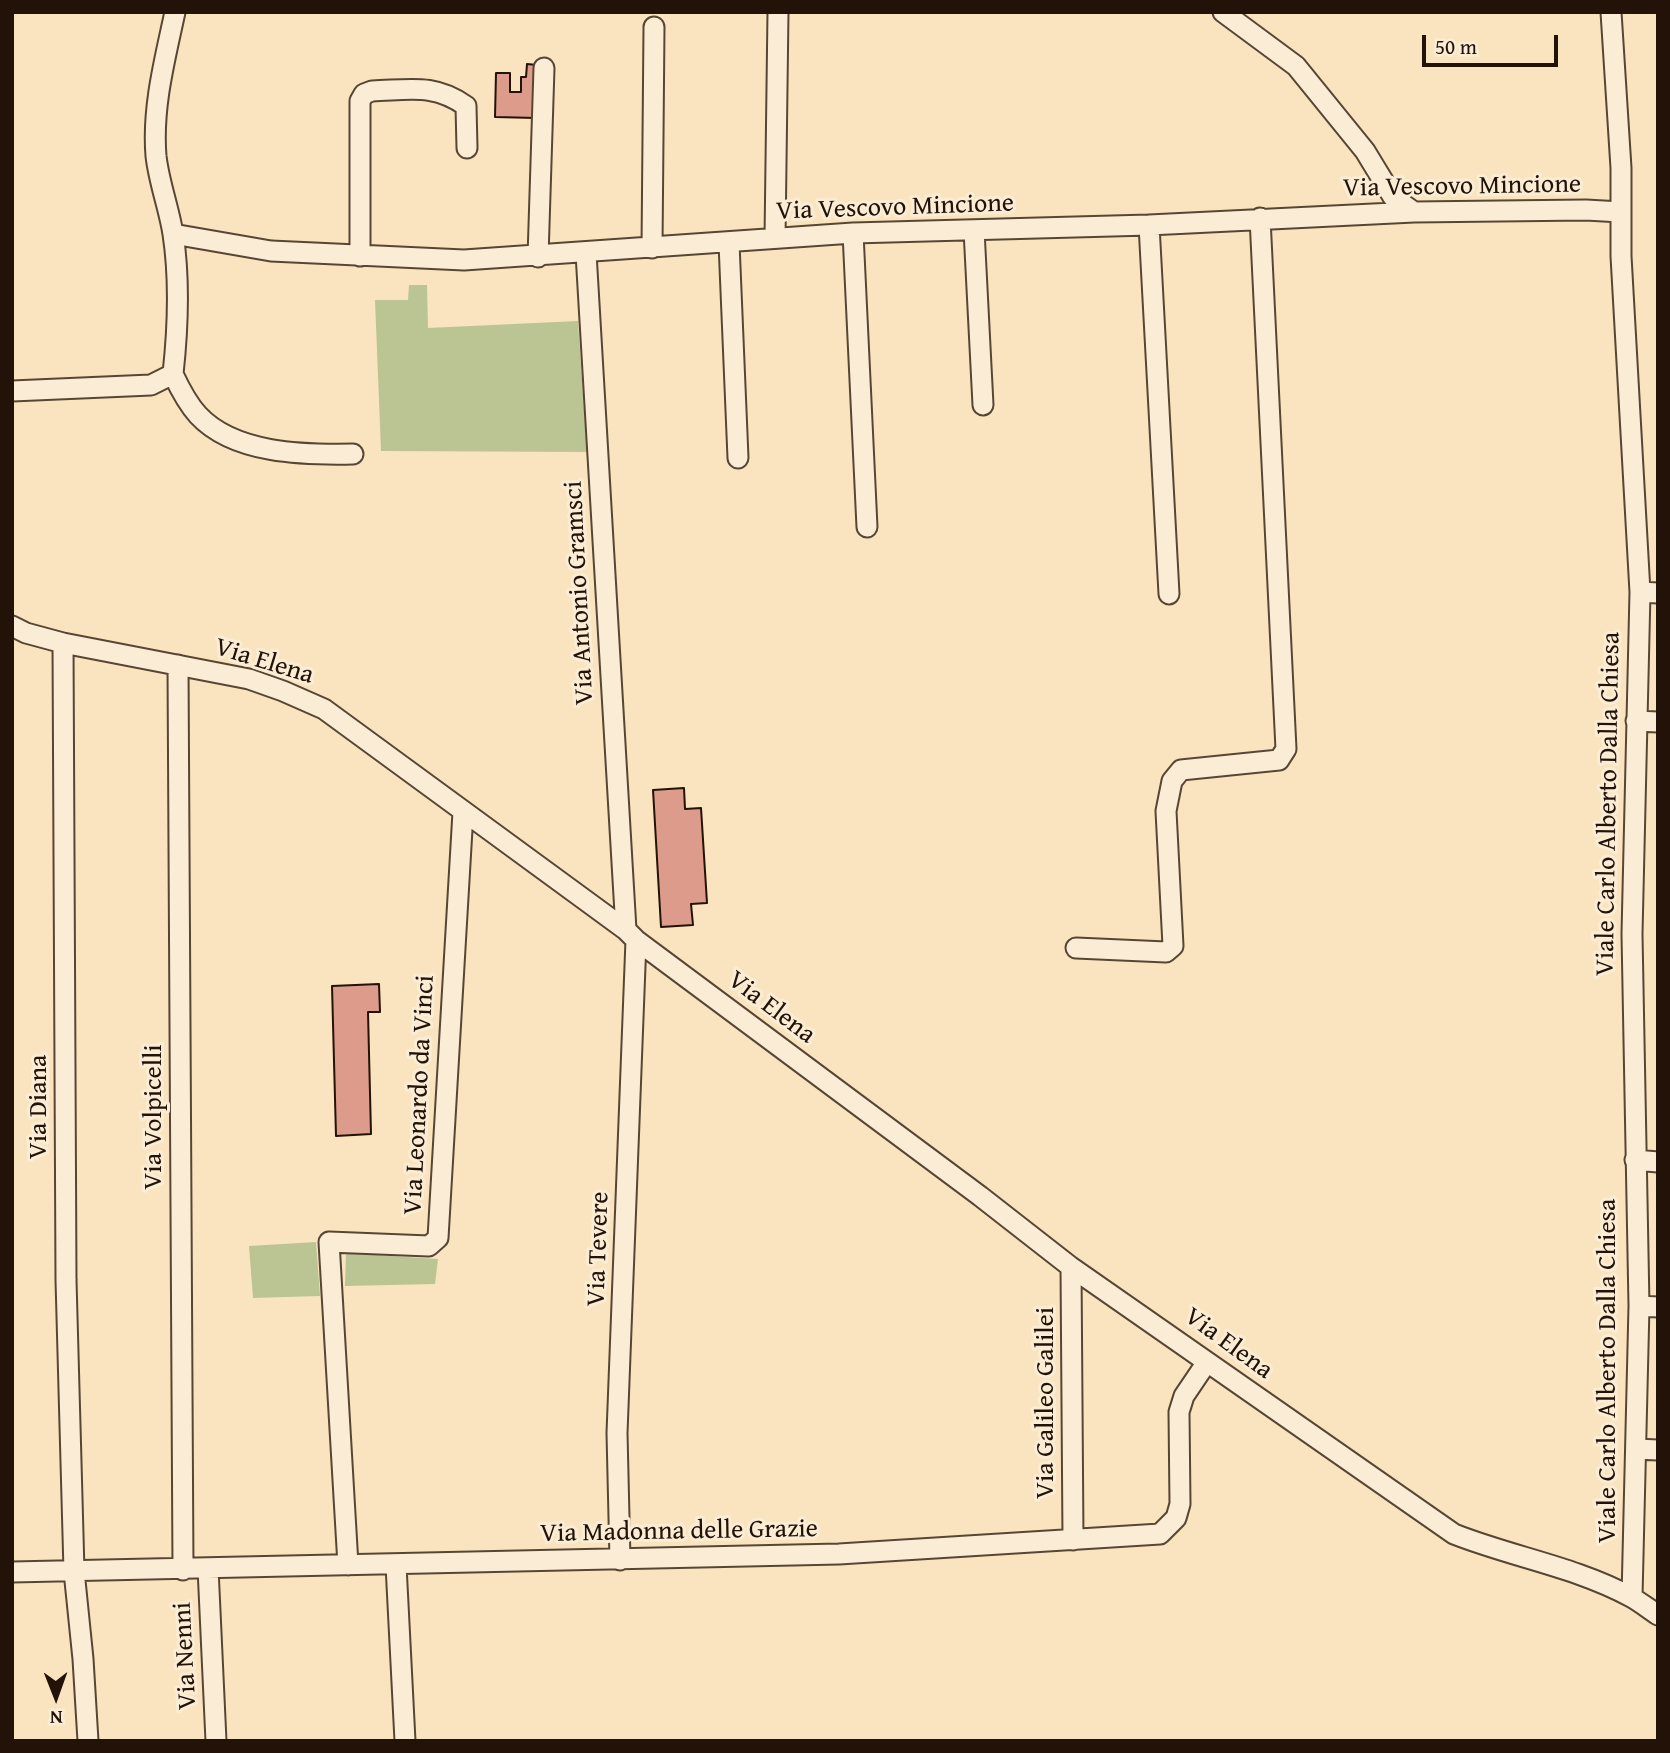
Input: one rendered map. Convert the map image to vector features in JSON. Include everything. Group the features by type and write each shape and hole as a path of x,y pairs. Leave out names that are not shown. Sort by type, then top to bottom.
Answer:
{"street":[{"path":"175,12 160,81 156,154 173,234 178,319 173,374 186,401 218,431 243,442 305,455 353,454"},
{"path":"775,238 778,12"},
{"path":"1223,12 1296,66 1365,151 1394,197 1414,212"},
{"name":"Viale Carlo Alberto Dalla Chiesa","path":"1611,12 1620,168 1621,256 1649,592 1636,721 1632,934 1635,1160 1648,1306 1636,1449 1632,1597"},
{"path":"652,248 654,27"},
{"path":"538,257 544,68"},
{"path":"360,256 359,101 363,94 372,91 435,90 452,96 466,106 467,148"},
{"name":"Via Vescovo Mincione","path":"173,234 271,251 464,260 538,257 853,233 1149,225 1414,212 1621,212"},
{"path":"1076,948 1166,952 1173,946 1166,811 1172,782 1181,771 1279,760 1286,749 1260,218"},
{"path":"1149,225 1169,594"},
{"path":"974,230 983,405"},
{"path":"853,233 867,527"},
{"path":"729,243 738,458"},
{"name":"Via Antonio Gramsci","path":"586,253 631,935"},
{"path":"12,391 151,385 173,374"},
{"name":"Via Elena","path":"12,626 26,633 63,643 249,679 324,709 631,935 1071,1267 1454,1534 1484,1546 1579,1574 1632,1597"},
{"name":"Via Diana","path":"63,643 66,1280 74,1571 88,1741"},
{"name":"Via Volpicelli","path":"178,665 183,1570"},
{"path":"1636,721 1658,722"},
{"name":"Via Leonardo da Vinci","path":"348,1565 328,1242 429,1247 438,1238 463,812"},
{"name":"Via Tevere","path":"620,1560 617,1433 631,935"},
{"path":"1635,1160 1658,1161"},
{"name":"Via Galileo Galilei","path":"1071,1267 1073,1539"},
{"name":"Via Madonna delle Grazie","path":"12,1573 839,1555 1160,1534 1175,1518 1180,1504 1179,1412 1184,1396 1207,1362"},
{"path":"1636,1449 1658,1450"},
{"path":"396,1565 405,1741"},
{"name":"Via Nenni","path":"208,1569 216,1741"},
{"path":"1632,1597 1658,1615"}],"green space":[{"path":"409,285 427,285 428,328 578,321 587,452 381,451 375,300 408,300"},
{"path":"316,1242 320,1296 253,1298 249,1246"},
{"path":"346,1253 438,1259 435,1284 345,1286"}],"building":[{"path":"527,64 537,65 536,118 495,117 496,73 510,73 510,92 521,92 521,77 526,77"},
{"path":"684,788 685,809 701,808 707,903 691,904 693,925 661,927 653,790"},
{"path":"379,984 380,1012 368,1012 371,1134 336,1136 332,986"}]}
